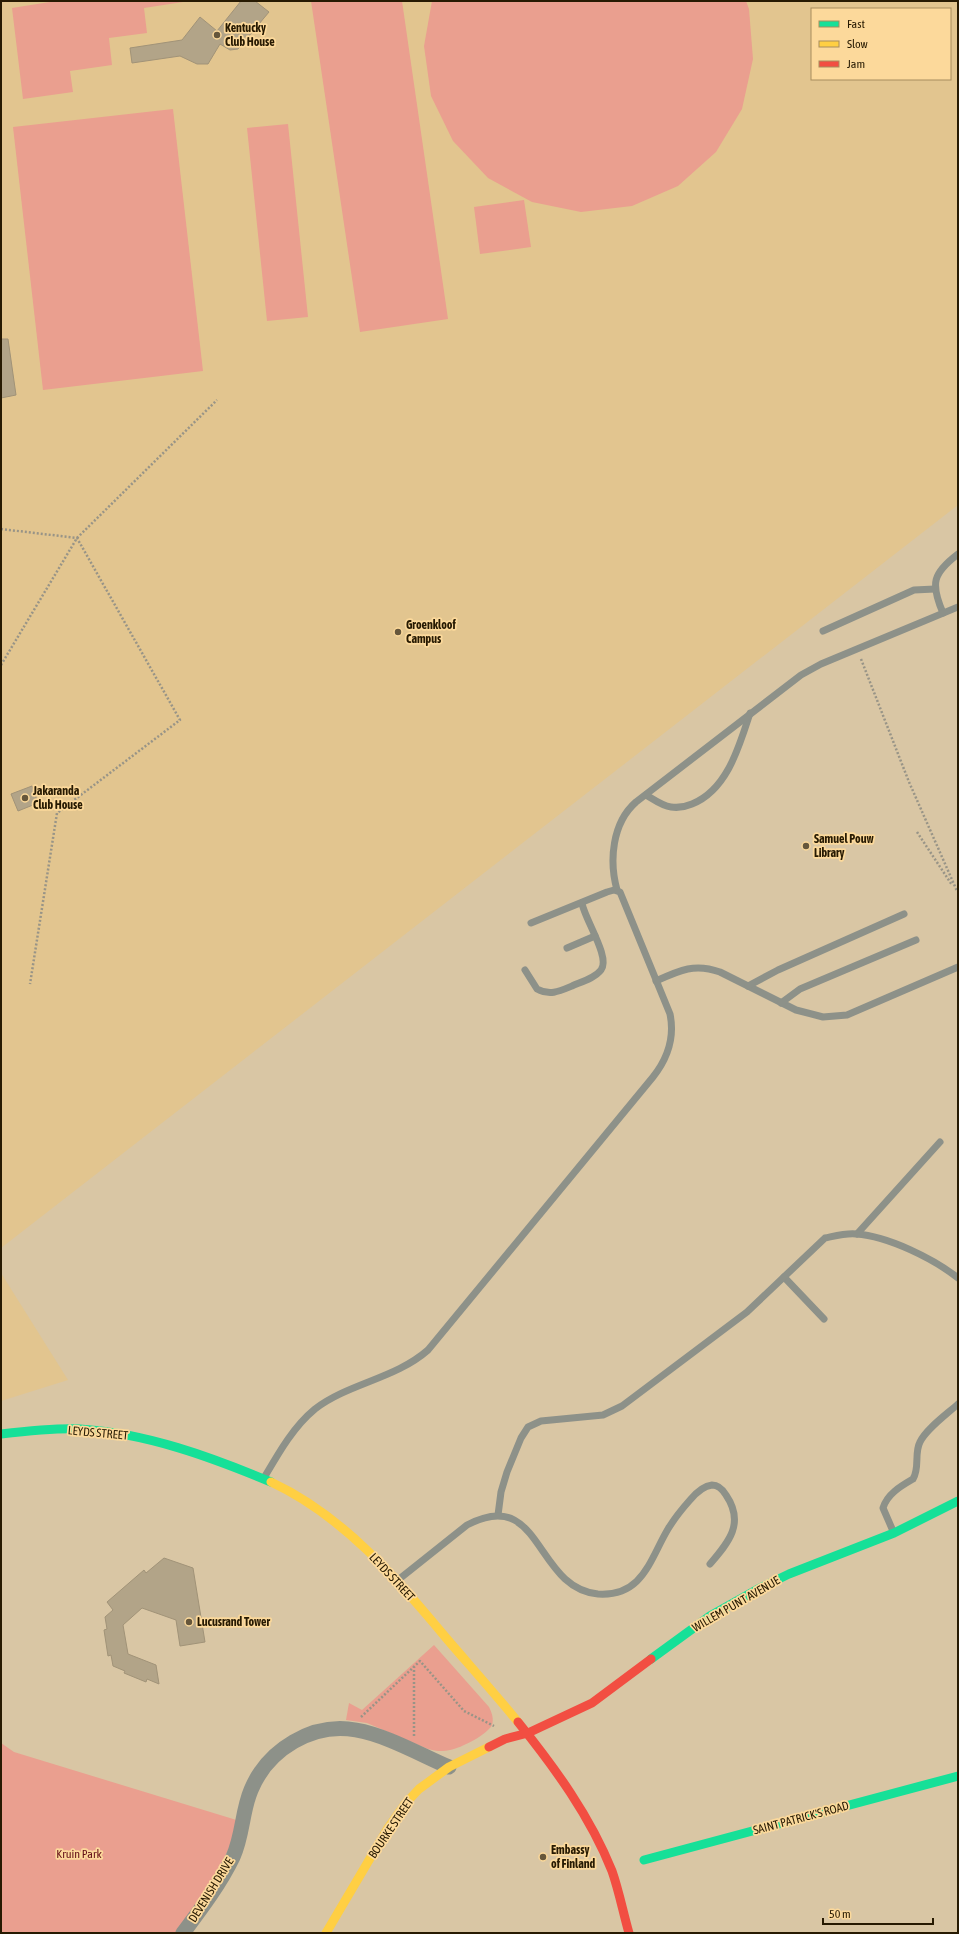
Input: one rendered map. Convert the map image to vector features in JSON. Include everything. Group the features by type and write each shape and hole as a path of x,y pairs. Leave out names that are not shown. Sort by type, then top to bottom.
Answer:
{"street":[{"name":"LEYDS STREET","path":"1,1434 79,1429 126,1435 168,1444 264,1478 294,1493 326,1514 367,1550 528,1733 567,1787 596,1838 614,1878 629,1933"},
{"name":"WILLEM PUNT AVENUE","path":"528,1733 592,1703 690,1630 728,1606 789,1574 894,1533 958,1501"},
{"name":"DEVENISH DRIVE","path":"183,1933 211,1893 230,1862 240,1837 245,1807 251,1790 265,1767 277,1753 296,1740 322,1730 349,1729 368,1732 449,1767"},
{"name":"BOURKE STREET","path":"326,1933 388,1828 405,1804 419,1789 449,1767 505,1738 528,1733"},
{"name":"SAINT PATRICK'S ROAD","path":"644,1860 958,1776"}],"lane":[{"path":"943,613 935,589 937,576 941,568 958,554"},
{"path":"823,631 914,590 935,589"},
{"path":"264,1478 298,1427 315,1409 340,1395 406,1366 428,1350 659,1069 670,1047 672,1026 668,1007 620,892 617,890 612,866 618,827 627,811 801,675 857,649 958,607"},
{"path":"646,795 669,807 675,808 685,807 707,796 719,783 734,759 750,714"},
{"path":"531,923 582,903 585,900 617,890"},
{"path":"525,970 534,986 546,993 560,992 591,977 601,970 604,963 582,903"},
{"path":"748,986 778,970 904,914"},
{"path":"567,948 595,936"},
{"path":"781,1003 800,989 916,940"},
{"path":"656,981 686,969 701,967 720,972 781,1003 805,1013 823,1017 842,1016 958,966"},
{"path":"856,1234 940,1142"},
{"path":"498,1515 500,1496 507,1472 528,1427 541,1421 603,1415 622,1406 747,1312 825,1238 856,1234 910,1249 946,1269 958,1278"},
{"path":"784,1277 824,1319"},
{"path":"894,1533 883,1508 885,1502 889,1496 913,1479 916,1475 916,1454 920,1442 958,1404"},
{"path":"396,1582 467,1525 476,1520 498,1515 508,1517 523,1526 540,1546 556,1570 568,1583 591,1592 615,1593 626,1589 640,1580 680,1512 702,1489 715,1485 722,1489 729,1500 733,1510 734,1528 728,1544 710,1564"}],"path":[{"path":"1,665 77,538 217,400"},
{"path":"1,529 77,538"},
{"path":"30,984 58,813 180,720 77,538"},
{"path":"857,649 909,782 957,891"},
{"path":"917,832 957,891"},
{"path":"349,1729 420,1661 464,1712 516,1736"},
{"path":"414,1667 414,1751"}],"shaded area":[{"name":"Groenkloof Campus","path":"1,1 958,2 958,505 1,1248"},
{"path":"1,1273 68,1380 1,1401"}],"green space":[{"path":"56,1 183,2 144,8 147,33 109,38 112,65 70,71 73,92 23,99 12,8"},
{"path":"311,1 402,1 448,319 360,332"},
{"path":"432,1 746,1 749,9 753,59 742,109 716,152 678,186 632,206 581,212 532,202 488,178 453,141 431,96 424,46"},
{"path":"173,109 203,371 43,390 13,127"},
{"path":"288,124 308,317 267,321 247,128"},
{"path":"524,200 531,247 480,254 474,207"},
{"path":"434,1645 489,1707 493,1723 485,1733 455,1749 439,1751 428,1749 367,1723 346,1720 349,1703 362,1710"},
{"name":"Kruin Park","path":"1,1743 14,1752 243,1822 184,1933 1,1933"}],"building":[{"name":"Kentucky Club House","path":"241,1 255,1 269,12 238,49 230,50 220,44 208,64 197,64 180,56 132,63 130,48 182,40 200,17 217,31"},
{"path":"1,339 8,339 16,395 1,398"},
{"name":"Jakaranda Club House","path":"32,786 38,803 18,811 11,794"},
{"name":"Lucusrand Tower","path":"164,1558 193,1568 205,1642 180,1646 176,1620 142,1608 123,1625 128,1654 156,1665 159,1684 147,1679 146,1682 124,1673 125,1671 113,1666 111,1655 108,1656 104,1630 107,1629 105,1617 113,1610 107,1602 144,1570 146,1573"}],"traffic: fast":[{"path":"1,1434 40,1430 80,1429 129,1435 202,1455 271,1482"},
{"path":"651,1659 710,1616 760,1588 789,1574 894,1533 958,1501"},
{"path":"644,1860 958,1776"}],"traffic: slow":[{"path":"271,1482 322,1512 367,1550 388,1571 518,1722"},
{"path":"326,1933 388,1828 405,1804 419,1789 449,1767 489,1747"}],"traffic: jam":[{"path":"489,1747 505,1739 528,1733 592,1703 651,1659"},
{"path":"518,1722 571,1793 593,1831 612,1871 629,1933"}],"place":[{"name":"Kentucky Club House","path":"217,35"},
{"name":"Groenkloof Campus","path":"398,632"},
{"name":"Jakaranda Club House","path":"25,798"},
{"name":"Samuel Pouw Library","path":"806,846"},
{"name":"Lucusrand Tower","path":"189,1622"},
{"name":"Embassy of Finland","path":"543,1857"}]}
